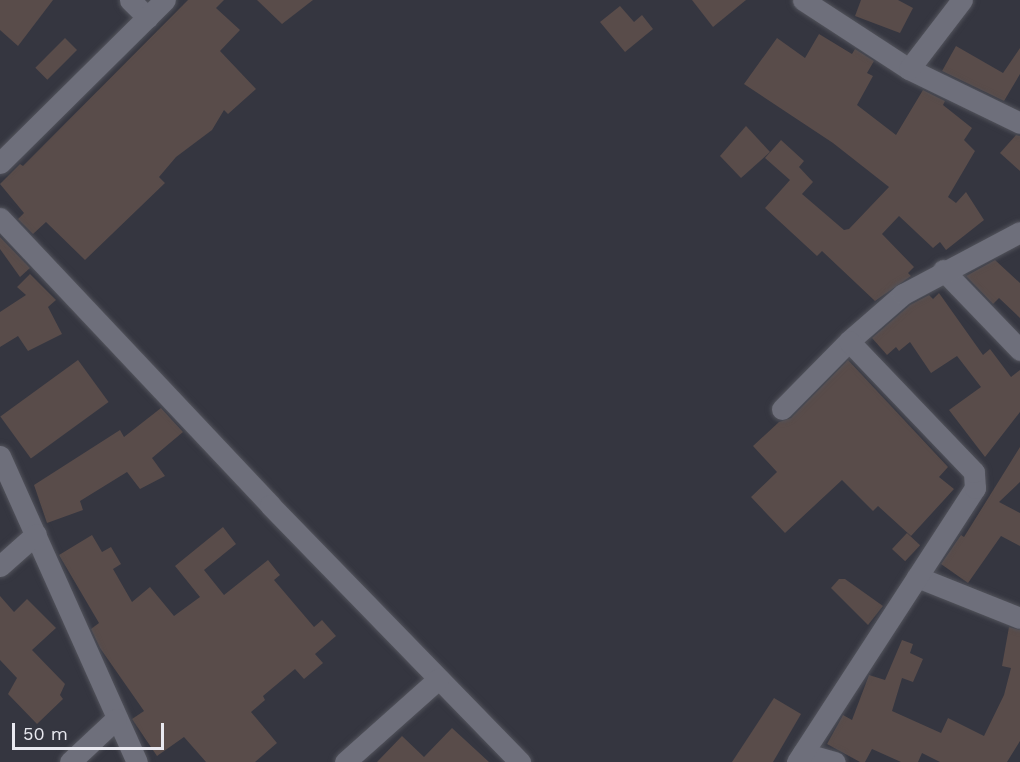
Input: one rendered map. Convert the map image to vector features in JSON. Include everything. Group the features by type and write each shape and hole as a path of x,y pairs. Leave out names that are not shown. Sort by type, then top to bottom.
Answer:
{"street":[{"path":"130,0 148,18"},
{"path":"0,162 165,0"},
{"path":"803,0 909,69 1020,123"},
{"path":"909,69 962,0"},
{"path":"0,218 438,679 520,762"},
{"path":"782,409 849,341 903,294 943,270 1020,232"},
{"path":"943,270 1020,350"},
{"path":"835,762 800,757 970,500 975,488 974,472 849,341"},
{"path":"0,456 137,762"},
{"path":"0,566 36,534"},
{"path":"917,577 1020,618"},
{"path":"345,762 438,679"},
{"path":"70,762 116,719"}],"building":[{"path":"0,0 53,0 18,46 0,30"},
{"path":"188,0 224,0 216,8 240,30 220,51 256,89 228,114 224,110 212,130 176,157 159,177 165,183 85,260 46,222 33,234 18,219 24,213 0,184 20,164 23,166"},
{"path":"257,0 313,0 282,24"},
{"path":"692,0 746,0 713,27"},
{"path":"861,0 898,0 913,8 900,33 855,16"},
{"path":"620,6 634,22 642,15 653,29 625,52 600,22"},
{"path":"819,34 852,54 855,49 874,61 867,73 873,76 857,105 896,135 923,90 945,101 943,105 972,128 964,140 975,151 948,197 956,203 966,192 984,220 946,250 940,242 933,248 899,216 882,234 914,267 908,273 911,276 875,301 822,251 817,256 765,208 790,180 765,158 781,140 804,161 799,167 813,182 802,194 844,230 849,229 889,187 833,143 744,84 777,38 805,58"},
{"path":"65,38 77,50 47,80 35,68"},
{"path":"956,46 1003,73 1020,48 1020,74 1004,101 942,71"},
{"path":"746,126 770,152 741,178 720,156"},
{"path":"1016,135 1020,136 1020,171 1000,153"},
{"path":"0,237 30,268 20,277 0,249"},
{"path":"995,260 1020,283 1020,318 999,298 993,304 966,276"},
{"path":"30,274 56,300 48,307 62,334 28,351 18,336 0,347 0,312 26,295 17,287"},
{"path":"939,293 983,355 990,349 1011,377 1020,370 1020,412 985,457 949,410 981,387 957,356 931,373 910,342 899,351 896,347 887,355 872,338 910,305 929,295 933,299"},
{"path":"78,360 109,402 31,458 0,416"},
{"path":"848,360 948,467 939,477 954,489 911,536 878,506 873,511 842,480 785,533 751,497 777,472 753,446 779,422 791,418"},
{"path":"161,408 183,432 152,458 165,476 140,489 127,472 80,501 83,510 47,523 34,485 120,430 124,437"},
{"path":"1020,447 1020,482 999,502 1020,513 1020,546 1001,536 968,583 941,564 961,535 964,537"},
{"path":"223,527 236,544 204,570 224,595 268,560 280,575 274,580 314,627 322,620 336,636 315,654 323,663 304,679 295,669 263,696 265,700 251,712 277,743 255,762 206,762 184,737 157,756 132,719 144,711 100,648 91,629 99,623 59,555 92,535 102,552 111,547 121,564 113,569 132,602 150,587 174,616 200,597 175,566"},
{"path":"907,533 920,545 905,561 892,549"},
{"path":"839,579 845,579 883,606 868,625 831,588"},
{"path":"0,596 14,612 27,599 56,628 32,650 65,684 60,695 63,699 37,724 8,694 17,678 0,660"},
{"path":"1009,627 1020,630 1020,741 1007,762 940,762 922,753 918,762 901,762 872,749 865,762 860,762 827,744 843,715 852,720 869,675 885,680 902,640 913,644 910,653 923,659 913,682 902,678 892,711 941,733 948,718 984,736 1004,695 1011,668 1002,666"},
{"path":"774,698 801,714 773,762 732,762"},
{"path":"452,728 489,762 377,762 402,736 424,757"}]}
